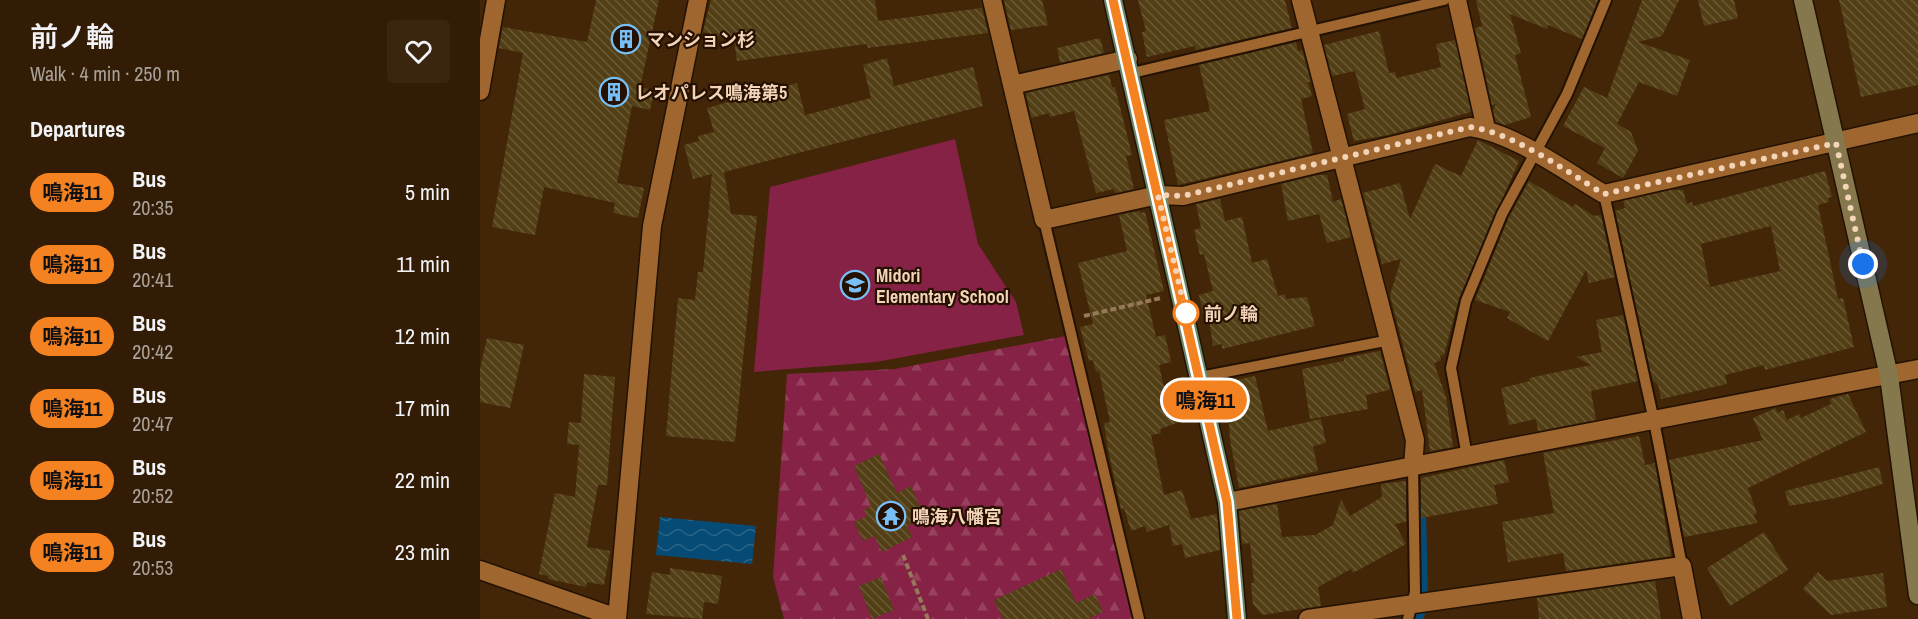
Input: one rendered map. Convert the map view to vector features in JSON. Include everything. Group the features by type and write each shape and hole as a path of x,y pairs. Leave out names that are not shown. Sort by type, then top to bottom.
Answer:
{"main road":[{"path":"1113,0 1130,66 1227,502 1237,619"}],"street":[{"path":"480,91 496,0"},
{"path":"480,570 618,619 652,226 698,0"},
{"path":"992,0 1044,220 1158,195 1183,196 1470,127 1486,129 1534,153 1604,194 1918,123"},
{"path":"1301,0 1415,440 1413,467"},
{"path":"1456,0 1486,129"},
{"path":"1803,0 1889,376 1918,595"},
{"path":"1012,85 1130,66"},
{"path":"1227,502 1918,369"},
{"path":"1308,619 1410,612 1682,566 1692,619"}],"lane":[{"path":"1130,66 1310,32 1444,0"},
{"path":"1467,456 1451,368 1474,279 1502,214 1567,94 1606,0"},
{"path":"1604,194 1654,421 1682,566"},
{"path":"1044,220 1138,619"},
{"path":"1200,377 1390,340"},
{"path":"1410,612 1414,592 1413,467"}],"path":[{"path":"1069,320 1181,293"},
{"path":"903,555 928,619"}],"green space":[{"path":"955,139 978,244 1016,302 1024,335 876,362 754,372 770,187"},
{"path":"1066,336 1133,619 784,619 773,577 787,374 895,369"}],"water":[{"path":"660,517 756,526 752,564 656,555"}],"building":[{"path":"596,0 659,0 640,87 654,90 650,110 632,106 617,183 644,188 638,218 613,213 615,203 544,187 535,235 492,227 523,53 499,48 503,27 587,42"},
{"path":"711,0 875,0 878,21 982,8 988,33 868,48 867,44 737,61 734,40 703,32"},
{"path":"1004,0 1042,0 1048,25 1011,30"},
{"path":"1138,0 1285,0 1292,28 1196,50 1195,46 1147,57 1142,32 1146,31"},
{"path":"1476,0 1598,0 1582,39 1548,25 1547,29 1510,14 1521,53 1515,55 1531,117 1505,125 1496,122 1493,110 1496,104 1492,105 1475,28 1482,26"},
{"path":"1642,0 1679,0 1662,36 1638,42 1690,60 1677,96 1639,82 1617,124 1631,132 1638,151 1623,178 1597,163 1605,148 1563,126 1584,87 1607,98"},
{"path":"1698,0 1734,0 1738,18 1704,26"},
{"path":"1839,0 1918,0 1918,85 1861,97"},
{"path":"1379,31 1389,73 1395,72 1397,78 1441,67 1436,44 1455,40 1471,112 1388,135 1354,141 1347,114 1365,109 1355,71 1332,76 1324,45"},
{"path":"1100,38 1104,53 1060,63 1057,48"},
{"path":"1296,42 1298,51 1302,50 1311,82 1308,82 1312,96 1301,99 1313,153 1178,185 1164,120 1210,111 1199,65"},
{"path":"887,58 894,86 973,67 983,106 724,172 731,214 757,216 735,442 666,436 678,298 695,300 698,272 703,272 712,174 693,179 684,145 699,141 698,136 714,132 707,108 797,83 805,115 871,98 863,65"},
{"path":"1109,75 1112,87 1115,87 1132,155 1126,156 1134,189 1115,193 1114,189 1096,193 1074,111 1050,117 1049,113 1031,118 1026,93"},
{"path":"1478,140 1519,161 1459,298 1444,355 1440,356 1441,360 1434,363 1446,397 1453,447 1430,451 1422,390 1415,392 1390,295 1401,259 1382,264 1363,193 1400,183 1410,219 1435,164 1461,176"},
{"path":"1825,171 1832,197 1828,198 1829,202 1818,205 1838,299 1843,298 1854,347 1765,370 1764,365 1725,375 1727,384 1661,399 1658,385 1652,379 1615,211 1625,208 1623,201 1671,190 1683,190 1687,204 1692,202 1693,206","holes":["1771,226 1780,271 1710,287 1701,244"]},
{"path":"1327,175 1333,202 1341,199 1351,237 1327,243 1319,214 1288,221 1281,184"},
{"path":"1529,181 1573,207 1575,204 1594,216 1601,215 1615,277 1589,283 1586,270 1548,341 1507,318 1510,312 1475,300 1509,217"},
{"path":"1220,199 1225,221 1242,217 1252,263 1267,259 1278,296 1285,294 1286,299 1307,297 1315,326 1222,349 1222,344 1213,346 1208,313 1203,314 1199,295 1213,291 1204,254 1200,255 1194,230 1201,228 1196,204"},
{"path":"1140,211 1140,213 1145,212 1164,291 1146,295 1156,337 1165,335 1171,362 1159,365 1165,392 1176,390 1182,421 1160,429 1161,433 1151,435 1164,495 1182,490 1191,519 1217,514 1220,550 1185,558 1182,544 1173,546 1169,525 1147,532 1145,526 1131,531 1124,508 1121,509 1108,449 1104,423 1110,422 1099,371 1096,372 1093,360 1089,361 1080,327 1093,324 1078,263 1127,251 1119,215"},
{"path":"1623,315 1638,381 1591,391 1596,420 1538,431 1536,419 1509,425 1501,388 1530,381 1529,378 1591,365 1576,357 1602,352 1596,320"},
{"path":"487,338 524,345 510,408 480,402 480,369"},
{"path":"1380,351 1390,390 1366,395 1368,409 1310,419 1302,369"},
{"path":"584,374 615,377 607,485 598,485 587,547 610,551 604,585 587,582 586,587 548,579 548,576 539,574 555,493 575,497 579,445 567,444 569,422 581,423"},
{"path":"1255,376 1268,431 1321,419 1326,443 1313,446 1318,471 1239,488 1230,440 1229,423 1235,422 1228,382"},
{"path":"1848,394 1866,432 1748,488 1757,514 1753,515 1758,523 1684,537 1669,460 1763,440 1753,418 1776,408 1777,413 1783,410 1787,420 1799,414 1801,418 1831,404 1830,399"},
{"path":"1639,436 1645,465 1655,463 1671,556 1566,571 1563,553 1508,562 1502,522 1554,513 1543,453"},
{"path":"879,454 897,493 911,486 923,514 914,518 916,522 907,526 912,537 882,552 874,536 863,541 854,522 867,516 864,510 871,506 854,466"},
{"path":"1504,460 1509,482 1494,485 1498,504 1421,518 1421,478"},
{"path":"1879,467 1883,484 1836,498 1789,506 1785,491"},
{"path":"1406,481 1406,522 1395,524 1406,544 1353,573 1351,569 1318,587 1321,606 1262,615 1253,604 1251,583 1254,583 1250,543 1242,544 1239,511 1277,504 1282,537 1315,535 1333,525 1341,500 1350,516 1382,497 1381,484"},
{"path":"1764,532 1788,570 1730,606 1707,568"},
{"path":"670,568 722,576 718,604 704,602 702,619 646,614 652,572 670,575"},
{"path":"1061,569 1076,603 1095,594 1103,612 1088,619 1003,619 994,600"},
{"path":"1818,572 1827,581 1883,573 1887,607 1831,615 1803,589"},
{"path":"881,577 894,610 872,619 859,586"},
{"path":"1655,581 1661,619 1539,619 1537,598"}],"waterway":[{"path":"1422,509 1424,593"},
{"path":"1419,619 1421,613"}],"bus line":[{"name":"鳴海11","path":"1113,0 1227,502 1237,619"}],"place":[{"name":"マンション杉","path":"626,39"},
{"name":"レオパレス鳴海第5","path":"614,92"},
{"name":"Midori Elementary School","path":"855,285"},
{"name":"前ノ輪","path":"1186,313"},
{"name":"鳴海八幡宮","path":"891,516"}],"route":[{"path":"1186,313 1158,195 1183,196 1470,127 1486,129 1534,153 1604,194 1836,143 1863,264"}]}
